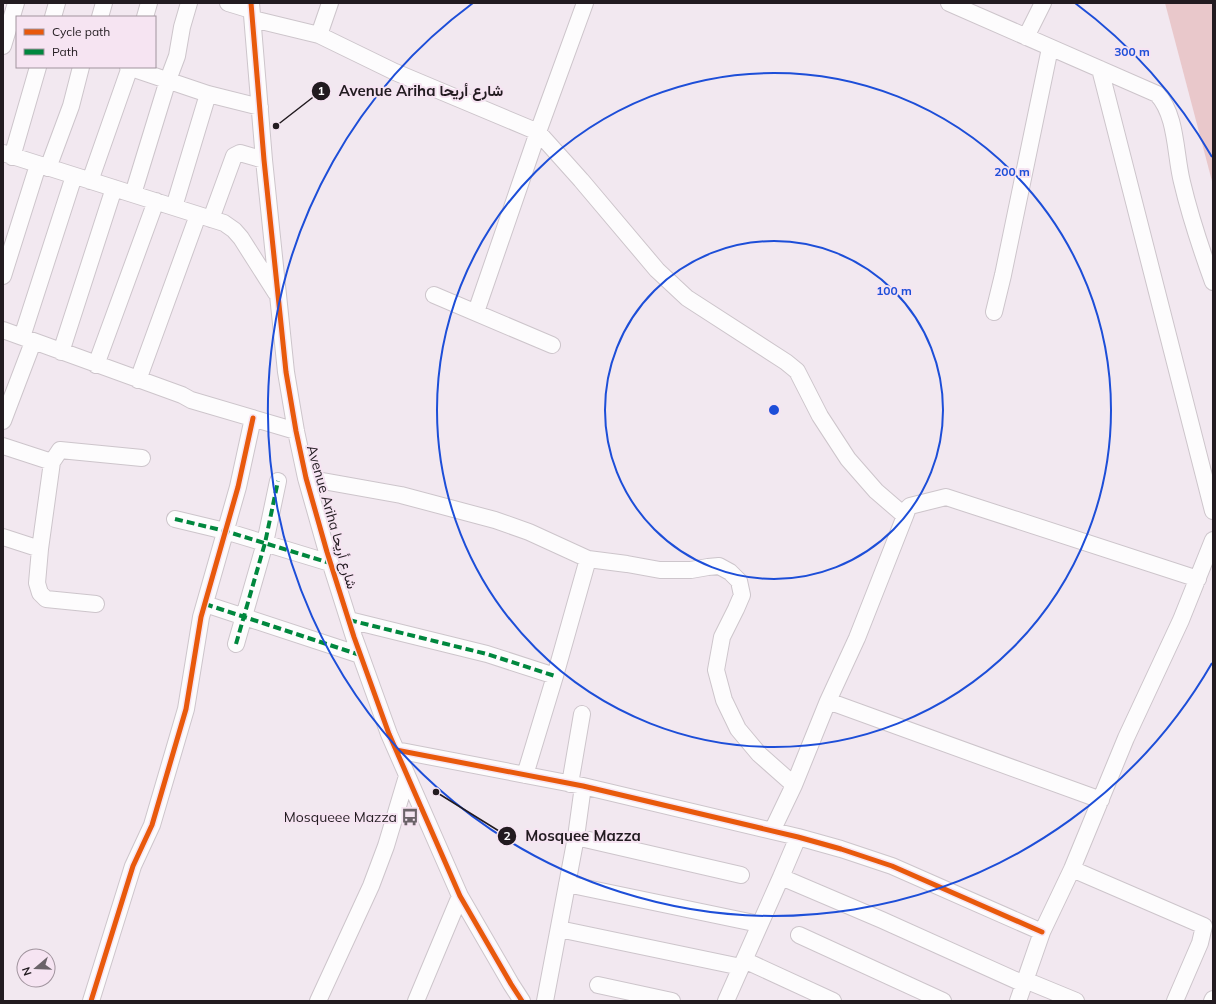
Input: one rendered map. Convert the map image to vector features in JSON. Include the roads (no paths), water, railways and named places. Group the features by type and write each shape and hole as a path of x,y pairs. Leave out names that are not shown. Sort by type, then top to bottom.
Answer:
{"street":[{"path":"3,46 10,28 16,3"},
{"path":"53,16 57,3"},
{"path":"100,16 104,3"},
{"path":"145,16 149,3"},
{"path":"133,194 168,80 178,56 182,27 189,3"},
{"path":"228,3 319,35 395,72 538,132 582,180 657,270 688,298 786,362 797,371 820,416 848,459 876,491 905,516"},
{"path":"319,35 330,3"},
{"path":"476,312 538,132 585,3"},
{"path":"949,3 1157,94 1163,101 1169,116 1181,181 1213,282"},
{"path":"1026,37 1043,3"},
{"name":"Avenue Ariha شارع أريحا","path":"252,11 264,160 286,372 306,478 330,563 360,655 396,750 460,896 510,984 522,1001"},
{"path":"994,312 1050,48"},
{"path":"38,68 6,156 90,180 224,224 234,230 242,238 278,296"},
{"path":"3,276 43,166 72,106 81,68"},
{"path":"90,180 129,68"},
{"path":"132,68 208,94 260,107"},
{"path":"1100,69 1213,511"},
{"path":"174,207 208,94"},
{"path":"138,380 204,217 234,156 240,153 264,160"},
{"path":"3,421 74,176"},
{"path":"61,352 114,188"},
{"path":"96,365 156,201"},
{"path":"434,296 476,312 552,345"},
{"path":"3,330 191,400 296,431"},
{"path":"91,1001 133,866 152,825 186,709 201,618 238,487 253,418"},
{"path":"3,446 52,462"},
{"path":"96,604 46,600 40,593 37,583 40,549 52,462 60,450 142,458"},
{"path":"306,478 401,495 495,520 529,532 588,559 660,570 691,570 708,566 719,566 730,572 739,581 742,595 722,637 716,670 724,700 738,729 759,754 794,785"},
{"path":"236,644 265,543 278,481"},
{"path":"772,831 794,785 828,701 857,638 910,506 946,497 1198,579"},
{"path":"175,519 225,531 330,563"},
{"path":"3,538 40,549"},
{"path":"1018,1001 1042,932 1072,869 1126,738 1198,579 1213,540"},
{"path":"525,775 588,559"},
{"path":"205,604 360,655"},
{"path":"349,620 487,654 555,676"},
{"path":"828,701 1101,800"},
{"path":"545,1001 576,837 577,785 582,714"},
{"path":"396,750 577,785 798,837 841,849 892,866 1042,932"},
{"path":"318,1001 371,886 386,846 407,776"},
{"path":"576,837 741,875"},
{"path":"726,1001 798,837"},
{"path":"1072,869 1208,928 1175,1001"},
{"path":"781,877 1025,982 1076,1001"},
{"path":"567,884 759,924"},
{"path":"416,1001 460,896"},
{"path":"559,929 742,964 833,1001"},
{"path":"799,935 943,1001"},
{"path":"598,985 672,1001"}],"place":[{"name":"Avenue Ariha شارع أريحا","path":"276,126"},
{"name":"Mosquee Mazza","path":"436,792"},
{"name":"Mosqueee Mazza","path":"410,817"}]}
